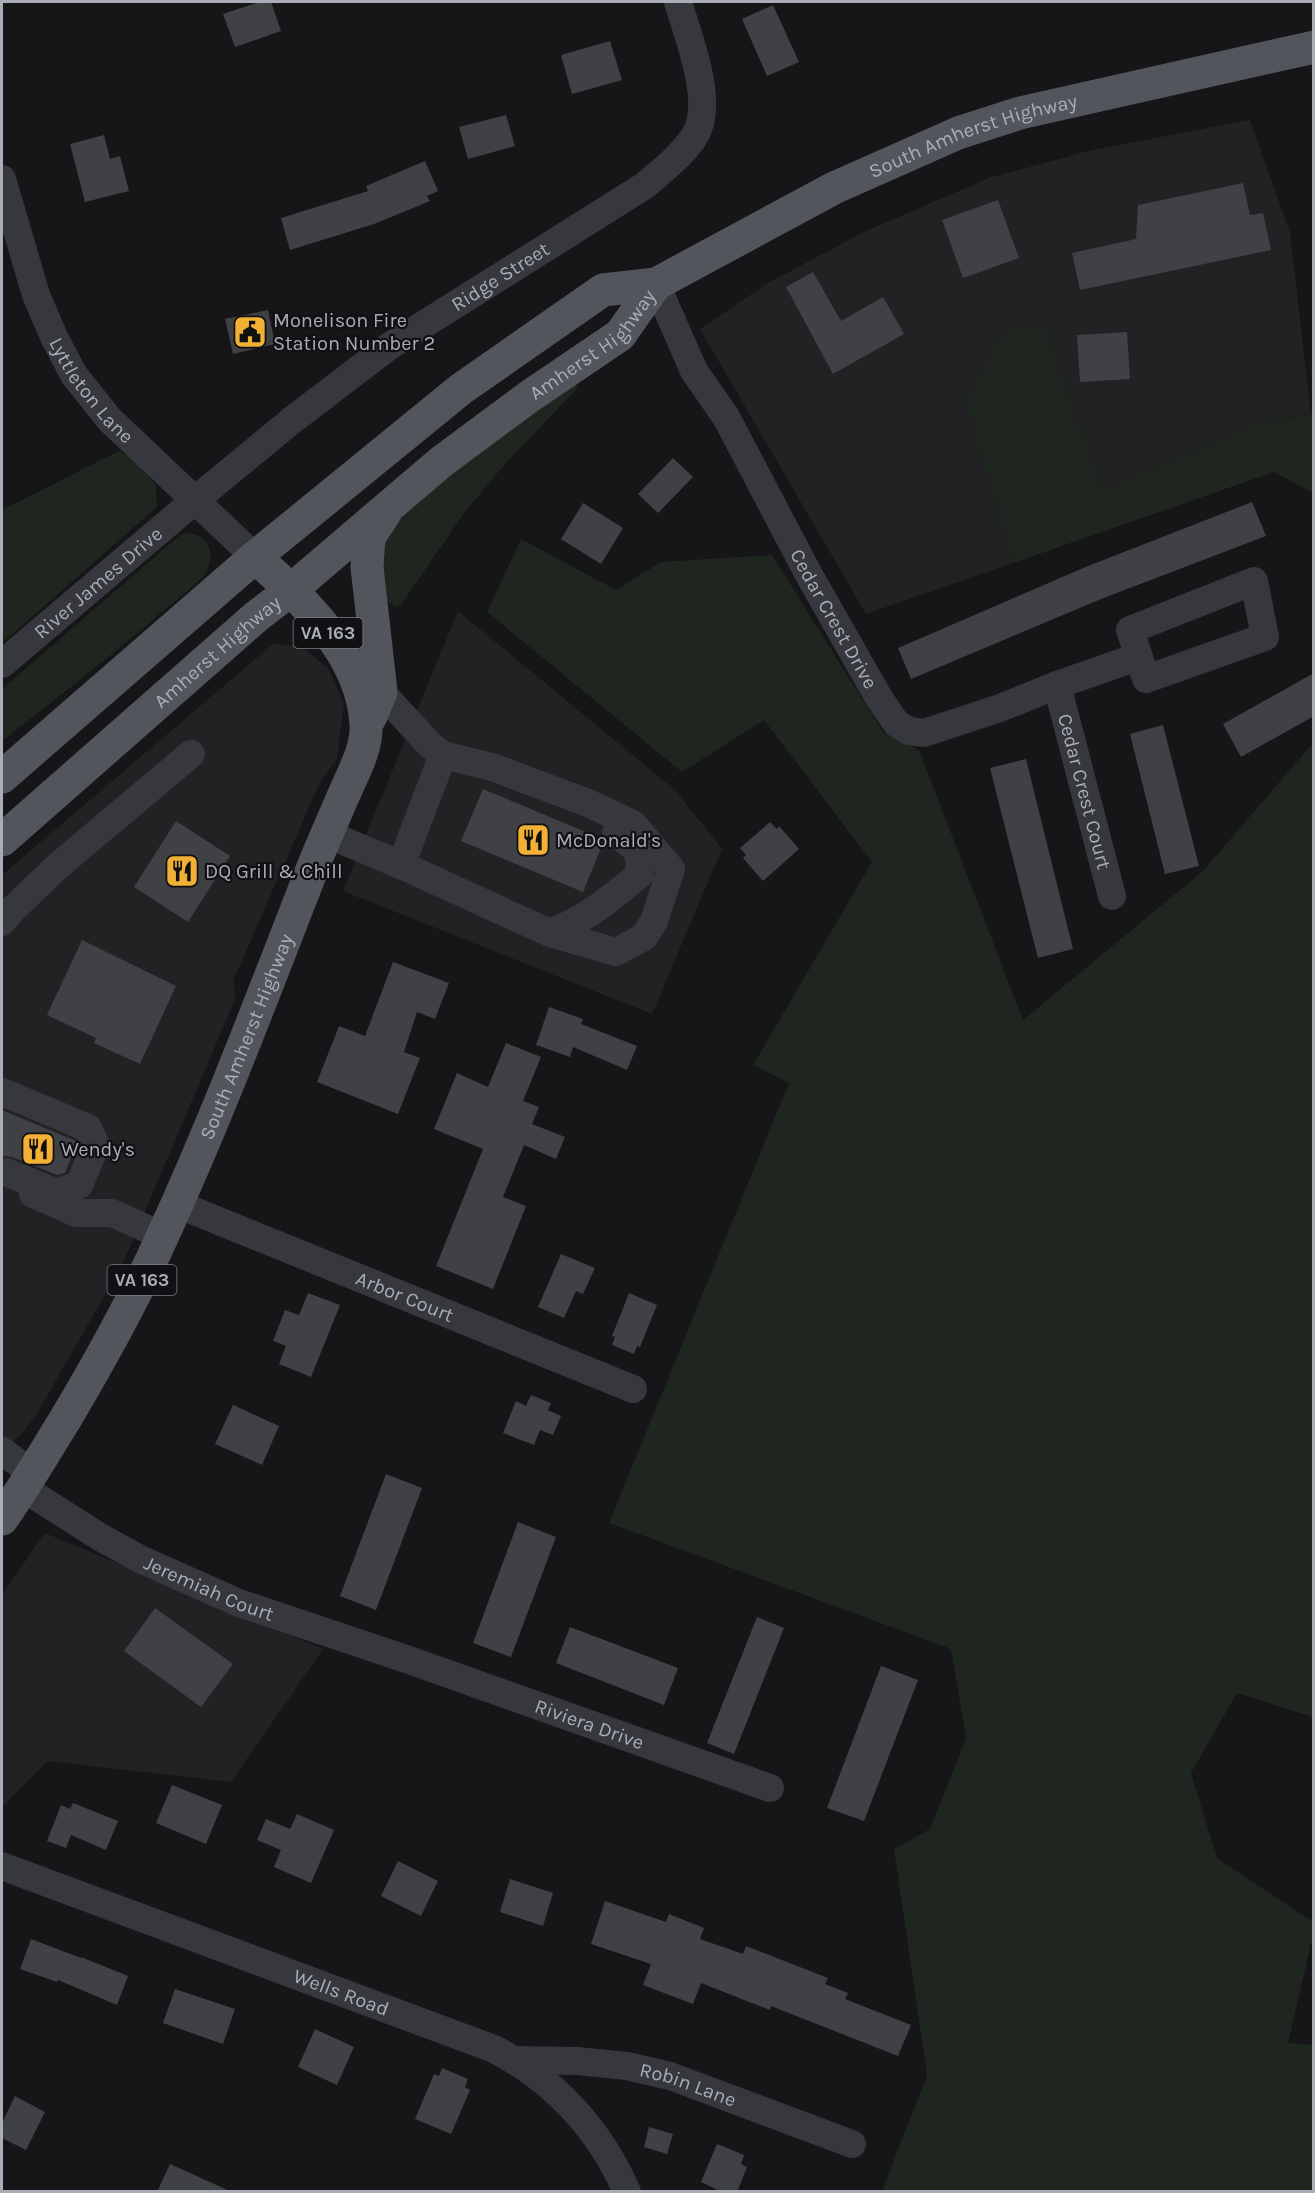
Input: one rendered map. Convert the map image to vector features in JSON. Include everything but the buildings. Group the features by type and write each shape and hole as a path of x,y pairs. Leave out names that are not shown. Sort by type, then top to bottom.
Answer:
{"main road":[{"name":"South Amherst Highway","path":"656,284 834,188 958,133 1020,112 1314,47"},
{"name":"Amherst Highway","path":"2,840 256,616 291,590 392,502 441,462 521,403 620,335 656,284"},
{"name":"Amherst Highway","path":"2,777 255,557 461,389 603,290 656,284"},
{"path":"370,689 367,567 369,537 392,502"},
{"name":"VA 163","path":"255,557 291,590 370,689"},
{"name":"South Amherst Highway","path":"2,1519 28,1481 95,1368 163,1236 219,1104 327,834 362,754 370,689"}],"street":[{"name":"Ridge Street","path":"194,501 291,421 388,347 644,186 672,162 698,129 702,103 701,82 678,2"},
{"name":"Lyttleton Lane","path":"2,179 36,296 54,338 74,375 110,420 255,557"},
{"name":"Cedar Crest Drive","path":"656,284 694,371 726,417 815,585 879,699 896,723 909,731 924,733 1000,708 1137,657"},
{"name":"River James Drive","path":"2,664 194,501"},
{"path":"1254,581 1265,637 1146,679 1137,657 1130,630 1254,581"},
{"name":"Cedar Crest Court","path":"1057,685 1112,896"},
{"path":"327,834 616,952 644,937 654,921 671,869 633,824 588,803 492,767 443,754 430,745 370,689"},
{"path":"2,922 59,865 191,754"},
{"path":"400,864 443,754"},
{"path":"472,762 488,784 618,834 638,851 640,874 596,911 560,929"},
{"path":"2,1092 88,1128 96,1145 79,1185 57,1193 6,1172 2,1173"},
{"path":"2,1180 76,1214 112,1213 163,1236"},
{"name":"Arbor Court","path":"177,1204 633,1389"},
{"name":"Jeremiah Court","path":"2,1451 28,1481 117,1546 239,1603 409,1660"},
{"name":"Riviera Drive","path":"409,1660 770,1788"},
{"name":"Wells Road","path":"2,1866 483,2045 515,2060 548,2083 571,2105 598,2138 627,2192"},
{"name":"Robin Lane","path":"515,2060 578,2061 627,2066 670,2076 852,2144"}],"shaded area":[{"path":"1250,120 1290,233 1311,414 1260,422 1103,489 1045,327 965,403 1013,563 866,614 700,329 768,283 866,231 989,178 1092,150"},
{"path":"1045,327 1103,489 1260,422 1313,414 1313,493 1274,472 1013,563 965,403 1006,328"},
{"path":"573,385 577,386 576,390 505,464 464,513 401,605 396,607 386,600 373,561 386,527 455,471"},
{"path":"119,451 132,458 156,485 157,507 2,643 2,510"},
{"path":"187,533 201,537 208,546 209,565 203,577 63,694 2,741 2,689 179,536"},
{"path":"521,539 616,590 661,562 772,555 883,732 919,750 1023,1020 1203,871 1313,743 1313,1717 1237,1693 1191,1773 1217,1858 1313,1922 1313,1935 1288,2043 1313,2045 1313,2191 882,2191 927,2075 894,1849 930,1829 966,1738 951,1649 609,1523 789,1083 753,1065 872,862 764,720 682,772 487,612"},
{"path":"458,611 675,790 722,849 652,1014 343,891"},
{"path":"273,644 300,646 328,668 344,704 337,759 320,782 233,981 236,997 122,1265 35,1417 2,1457 2,875"},
{"path":"45,1533 323,1649 231,1782 48,1761 2,1807 2,1594"}],"place":[{"name":"Monelison Fire Station Number 2","path":"250,332"},
{"name":"McDonald's","path":"533,840"},
{"name":"DQ Grill & Chill","path":"182,871"},
{"name":"Wendy's","path":"38,1149"}]}
